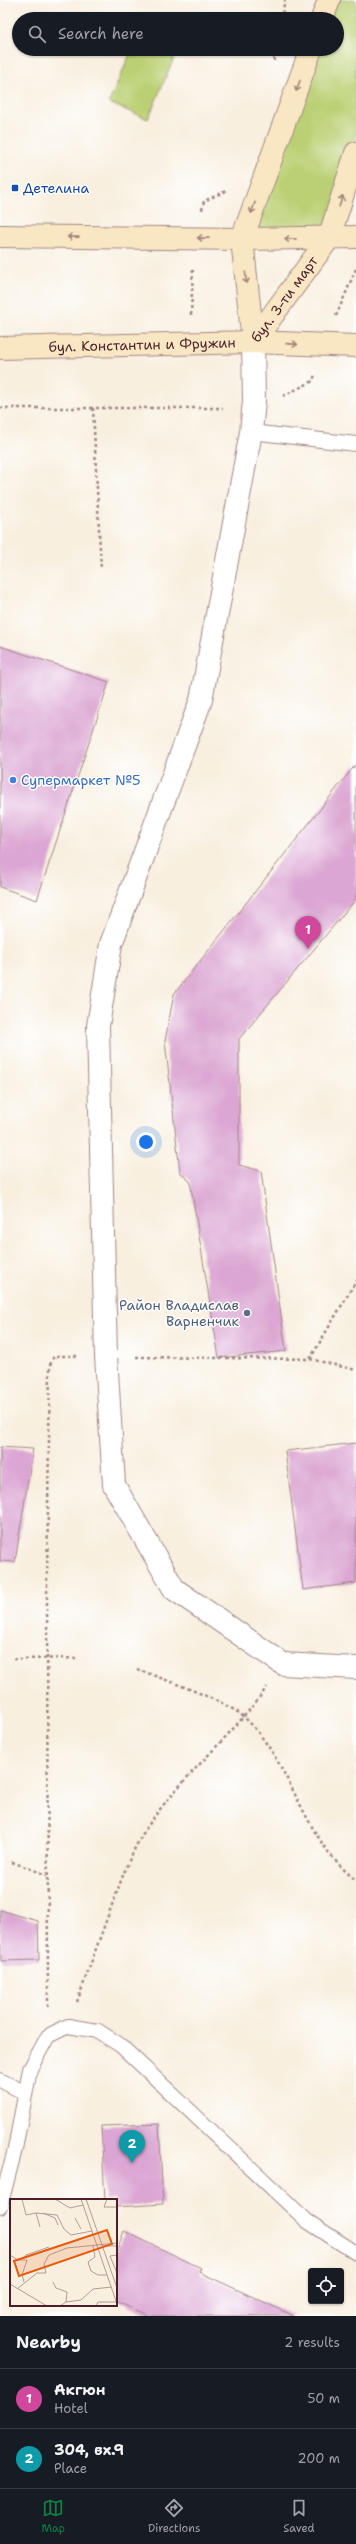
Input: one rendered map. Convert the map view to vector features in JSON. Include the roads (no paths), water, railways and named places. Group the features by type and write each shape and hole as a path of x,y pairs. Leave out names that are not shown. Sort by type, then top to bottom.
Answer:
{"street":[{"path":"325,12 329,0"},
{"name":"бул. 3-ти март","path":"253,342 242,239 308,56"},
{"name":"бул. 3-ти март","path":"253,342 329,238 356,152"},
{"path":"0,236 242,239 356,237"},
{"path":"253,342 254,410 251,432 201,700 111,944 98,1026 106,1356 114,1485 174,1589 283,1664 356,1668"},
{"name":"бул. Константин и Фружин","path":"0,348 253,342 324,346 356,346"}],"lane":[{"path":"251,432 356,444"},
{"path":"0,2207 15,2149 30,2070 48,2036 68,2026 98,2031 120,2045 307,2221 356,2253"},
{"path":"0,2080 25,2093"}],"place":[{"name":"Детелина","path":"15,188"},
{"name":"Супермаркет №5","path":"13,780"},
{"name":"Акгюн","path":"308,949"},
{"name":"Район Владислав Варненчик","path":"247,1313"},
{"name":"304, вх.9","path":"132,2163"}]}
